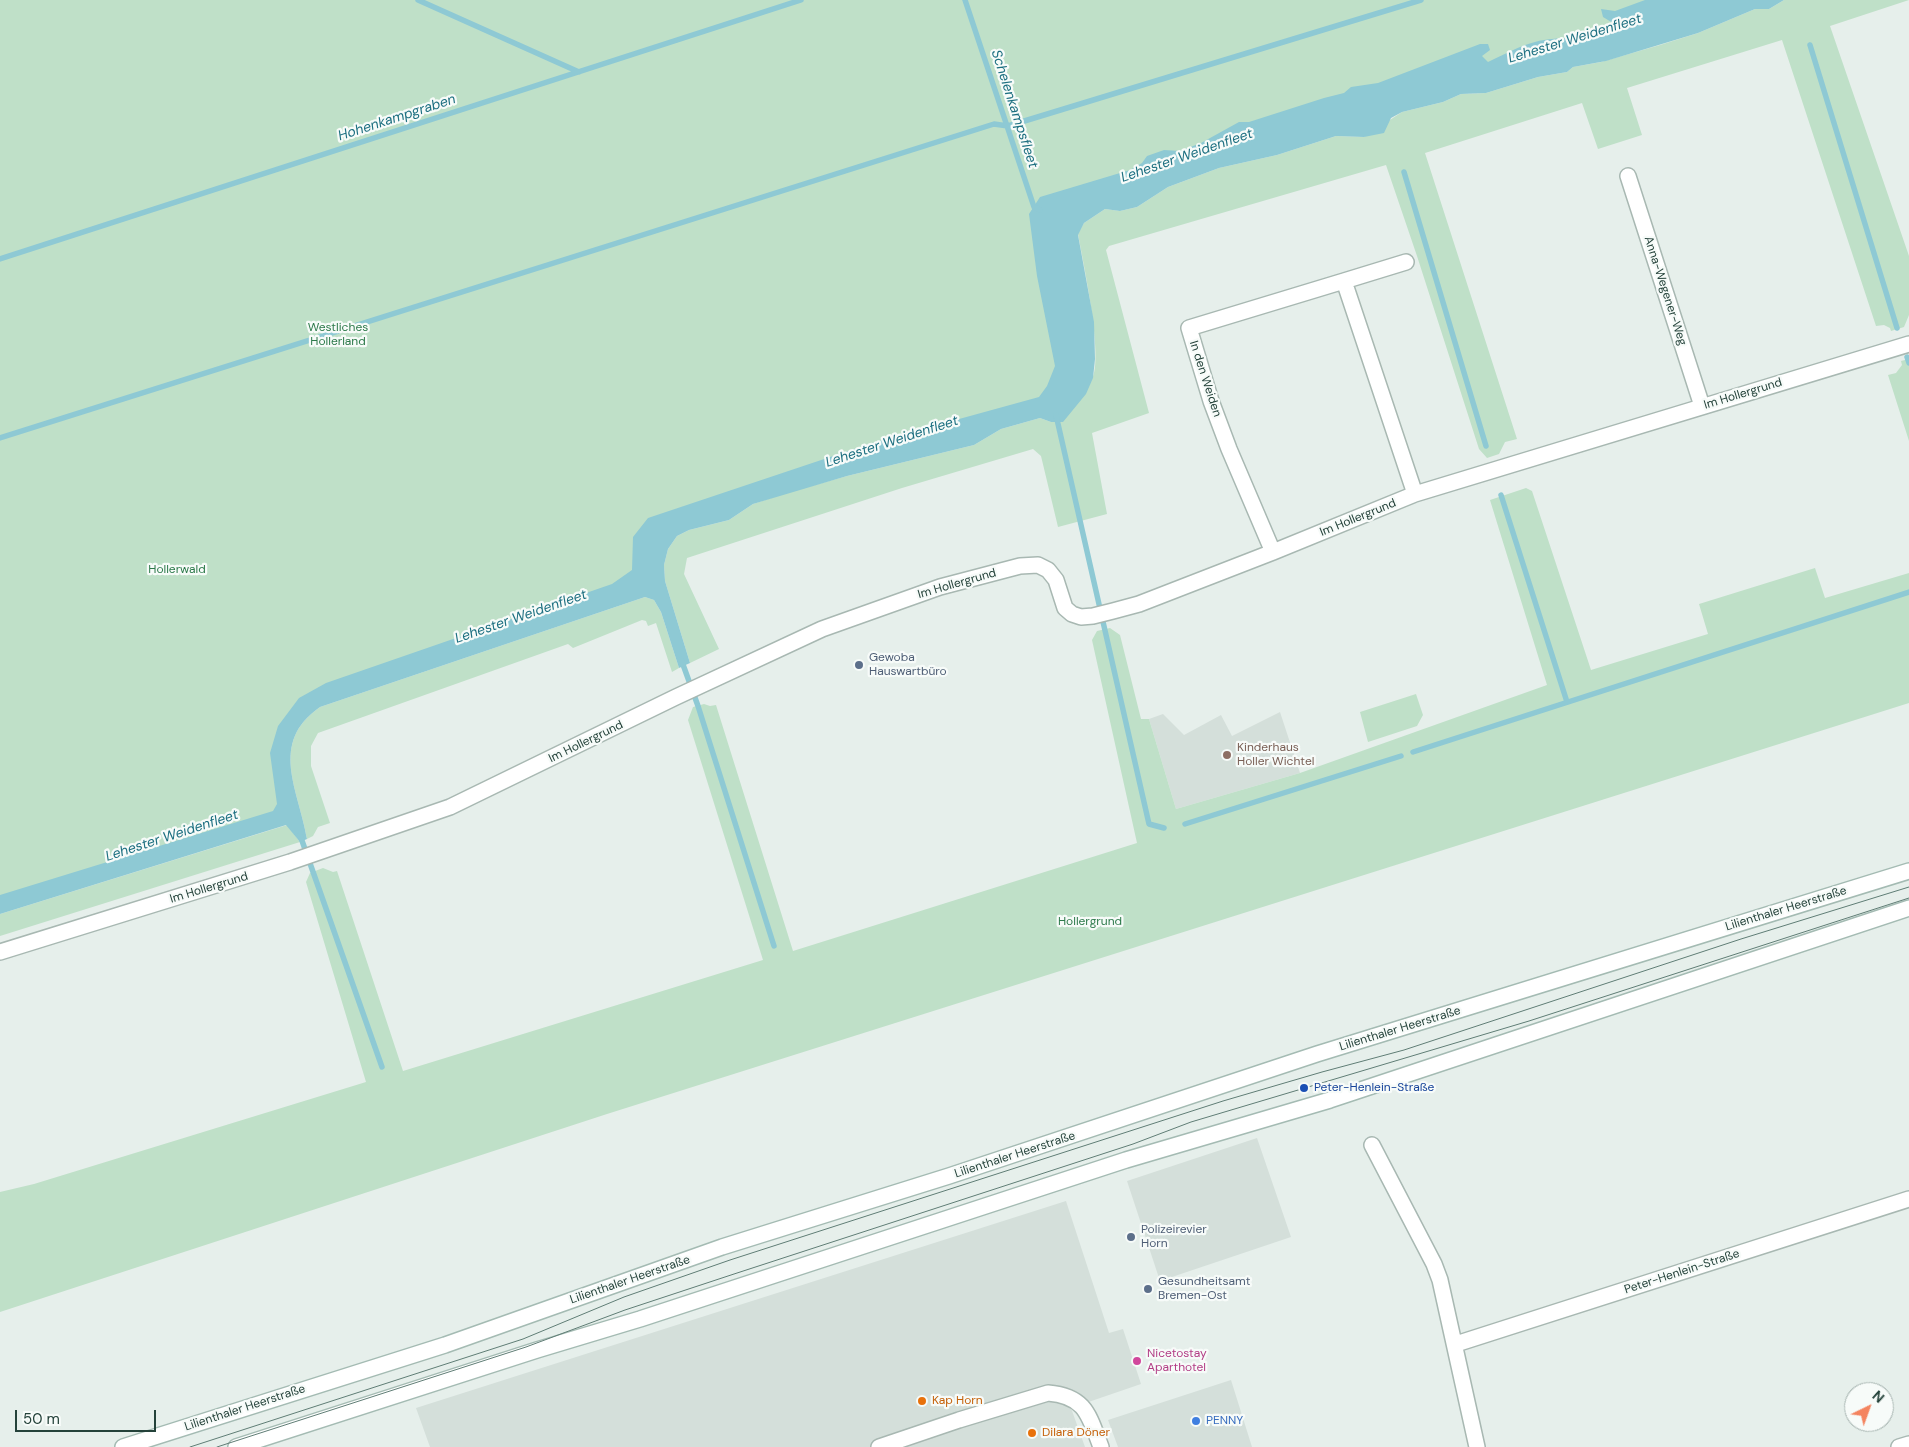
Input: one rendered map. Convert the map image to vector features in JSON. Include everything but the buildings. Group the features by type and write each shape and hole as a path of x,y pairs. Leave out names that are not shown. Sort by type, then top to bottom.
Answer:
{"street":[{"name":"Anna-Wegener-Weg","path":"1628,176 1702,406"},
{"name":"In den Weiden","path":"1273,552 1229,449 1211,401 1189,328 1406,262"},
{"path":"1344,281 1415,494"},
{"name":"Im Hollergrund","path":"0,952 301,859 450,807 822,629 940,587 1020,566 1038,565 1048,570 1056,580 1065,608 1072,614 1081,617 1110,612 1139,604 1415,494 1909,344"},
{"name":"Lilienthaler Heerstraße","path":"123,1447 445,1345 722,1247 949,1176 1317,1054 1909,871"},
{"path":"236,1447 537,1350 640,1319 1126,1160 1330,1100 1909,908"},
{"path":"1372,1145 1434,1264 1440,1280 1456,1344 1477,1447"},
{"name":"Peter-Henlein-Straße","path":"1456,1344 1909,1199"},
{"path":"879,1447 1048,1393 1061,1394 1085,1408 1101,1447"},
{"path":"1899,1447 1909,1444"}],"shaded area":[{"name":"Kinderhaus Holler Wichtel","path":"1280,712 1300,773 1176,809 1149,719 1163,714 1184,735 1221,715 1232,736"},
{"path":"1257,1138 1291,1237 1160,1281 1127,1181"},
{"path":"1066,1201 1109,1333 1123,1329 1141,1384 1071,1408 1085,1447 430,1447 416,1408"},
{"path":"1231,1380 1252,1447 1118,1447 1108,1420"}],"green space":[{"name":"Westliches Hollerland","path":"0,0 1717,0 1045,211 1085,355 1054,408 668,528 648,578 307,704 286,731 288,817 0,906"},
{"path":"1784,0 1909,0 1830,26 1909,256 1909,315 1904,327 1891,331 1890,328 1884,325 1876,326 1782,40 1627,88 1642,135 1598,149 1582,103 1425,153 1517,439 1505,442 1499,454 1487,458 1479,449 1386,165 1109,246 1106,250 1149,413 1092,433 1107,514 1058,527 1041,456 1033,449 902,488 687,558 684,574 719,649 690,663 665,581 664,565 668,549 677,536 689,530 729,520 753,504 783,494 847,476 974,445 1001,429 1040,418 1051,422 1058,421 1088,385 1095,368 1094,331 1078,234 1084,223 1105,209 1120,211 1137,207 1168,187 1219,168 1277,155 1336,136 1364,137 1402,112 1443,102 1461,94 1486,93 1538,77 1567,72 1573,67 1601,62 1660,45 1698,33 1755,9 1769,9"},
{"path":"1909,359 1909,441 1888,375 1896,373 1902,365 1901,361"},
{"name":"Hollergrund","path":"1526,488 1532,491 1591,670 1708,634 1699,604 1815,568 1825,598 1909,573 1909,703 607,1114 0,1312 0,1192 34,1184 366,1082 306,882 310,873 323,868 333,872 337,871 403,1071 763,960 688,720 693,707 704,704 716,705 793,951 1137,843 1092,640 1097,631 1110,628 1120,635 1141,719 1149,719 1176,809 1300,773 1547,685 1490,500"},
{"path":"645,597 654,600 661,612 679,668 672,672 656,623 648,626 646,621 642,620 573,648 568,644 318,733 311,746 311,766 330,823 318,827 313,836 307,839 294,785 291,752 295,736 304,721 320,707"},
{"path":"1416,694 1423,715 1417,726 1368,742 1360,712"},
{"path":"287,825 300,842 0,936 0,914"}],"water":[{"name":"Lehester Weidenfleet","path":"1645,0 1784,0 1769,9 1755,9 1698,33 1606,61 1573,67 1567,72 1538,77 1486,93 1461,94 1443,102 1402,112 1391,118 1384,133 1364,137 1336,136 1277,155 1219,168 1168,187 1137,207 1120,211 1105,209 1084,223 1078,235 1094,322 1095,359 1093,378 1086,394 1063,422 1051,422 1040,418 1001,429 974,445 847,476 753,504 729,520 689,530 677,536 668,549 664,565 665,581 690,663 679,668 661,612 654,600 645,597 320,707 304,721 295,736 291,752 294,785 307,839 300,842 286,825 0,914 0,895 273,811 277,804 270,753 278,726 299,698 326,683 612,584 632,570 633,537 648,518 872,443 1039,397 1047,386 1055,366 1037,276 1029,214 1040,197 1130,170 1142,163 1147,156 1164,150 1180,151 1201,143 1239,122 1249,122 1344,93 1351,87 1378,83 1480,44 1488,44 1490,50 1482,56 1488,62 1517,48 1535,42 1587,36 1597,33 1613,23 1603,17 1601,9 1615,11"}],"waterway":[{"path":"418,0 579,72"},
{"name":"Hohenkampgraben","path":"0,259 801,0"},
{"name":"Schelenkampsfleet","path":"965,0 1034,207 1040,210"},
{"path":"0,438 994,124 1008,126 1421,0"},
{"path":"1810,45 1897,328"},
{"path":"1404,172 1486,446"},
{"path":"1907,357 1909,363"},
{"path":"1056,415 1149,824 1164,828"},
{"path":"1501,495 1567,702"},
{"path":"1413,752 1909,592"},
{"path":"681,659 698,706 774,946"},
{"path":"1185,824 1401,756"},
{"path":"300,835 382,1067"}],"tram line":[{"path":"190,1447 523,1339 624,1297 730,1260 1223,1101 1404,1050 1741,939 1909,887"},
{"path":"217,1447 526,1347 625,1310 1133,1144 1191,1122 1529,1021 1909,898"}],"place":[{"name":"Gewoba Hauswartbüro","path":"859,665"},
{"name":"Kinderhaus Holler Wichtel","path":"1227,755"},
{"name":"Peter-Henlein-Straße","path":"1304,1088"},
{"name":"Polizeirevier Horn","path":"1131,1237"},
{"name":"Gesundheitsamt Bremen-Ost","path":"1148,1289"},
{"name":"Nicetostay Aparthotel","path":"1137,1361"},
{"name":"Kap Horn","path":"922,1401"},
{"name":"PENNY","path":"1196,1421"},
{"name":"Dilara Döner","path":"1032,1433"}],"park label":[{"name":"Hollerwald","path":"177,570"}]}
